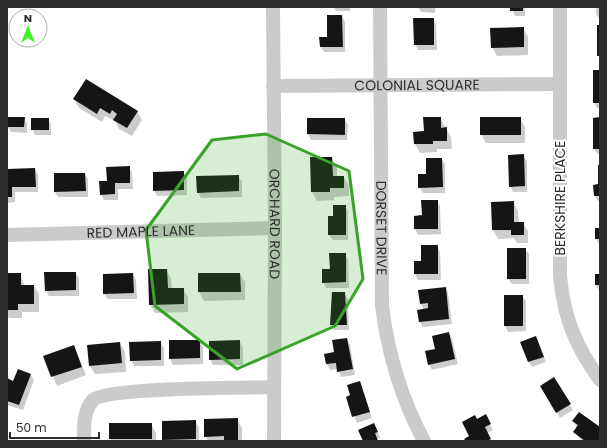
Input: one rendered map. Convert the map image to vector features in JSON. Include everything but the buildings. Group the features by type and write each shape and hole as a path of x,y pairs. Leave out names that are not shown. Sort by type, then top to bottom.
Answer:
{"street":[{"name":"ORCHARD ROAD","path":"273,7 275,228 274,441"},
{"name":"DORSET DRIVE","path":"380,7 382,306 385,330 395,372 412,418 424,441"},
{"name":"BERKSHIRE PLACE","path":"560,7 560,276 562,297 567,320 575,341 584,358 600,380"},
{"name":"COLONIAL SQUARE","path":"273,86 560,84"},
{"name":"RED MAPLE LANE","path":"7,235 275,228"},
{"path":"84,441 86,414 93,400 99,396 124,391 274,387"}],"highlighted area":[{"path":"266,134 349,171 363,279 335,326 237,369 155,306 146,230 212,140"}]}
